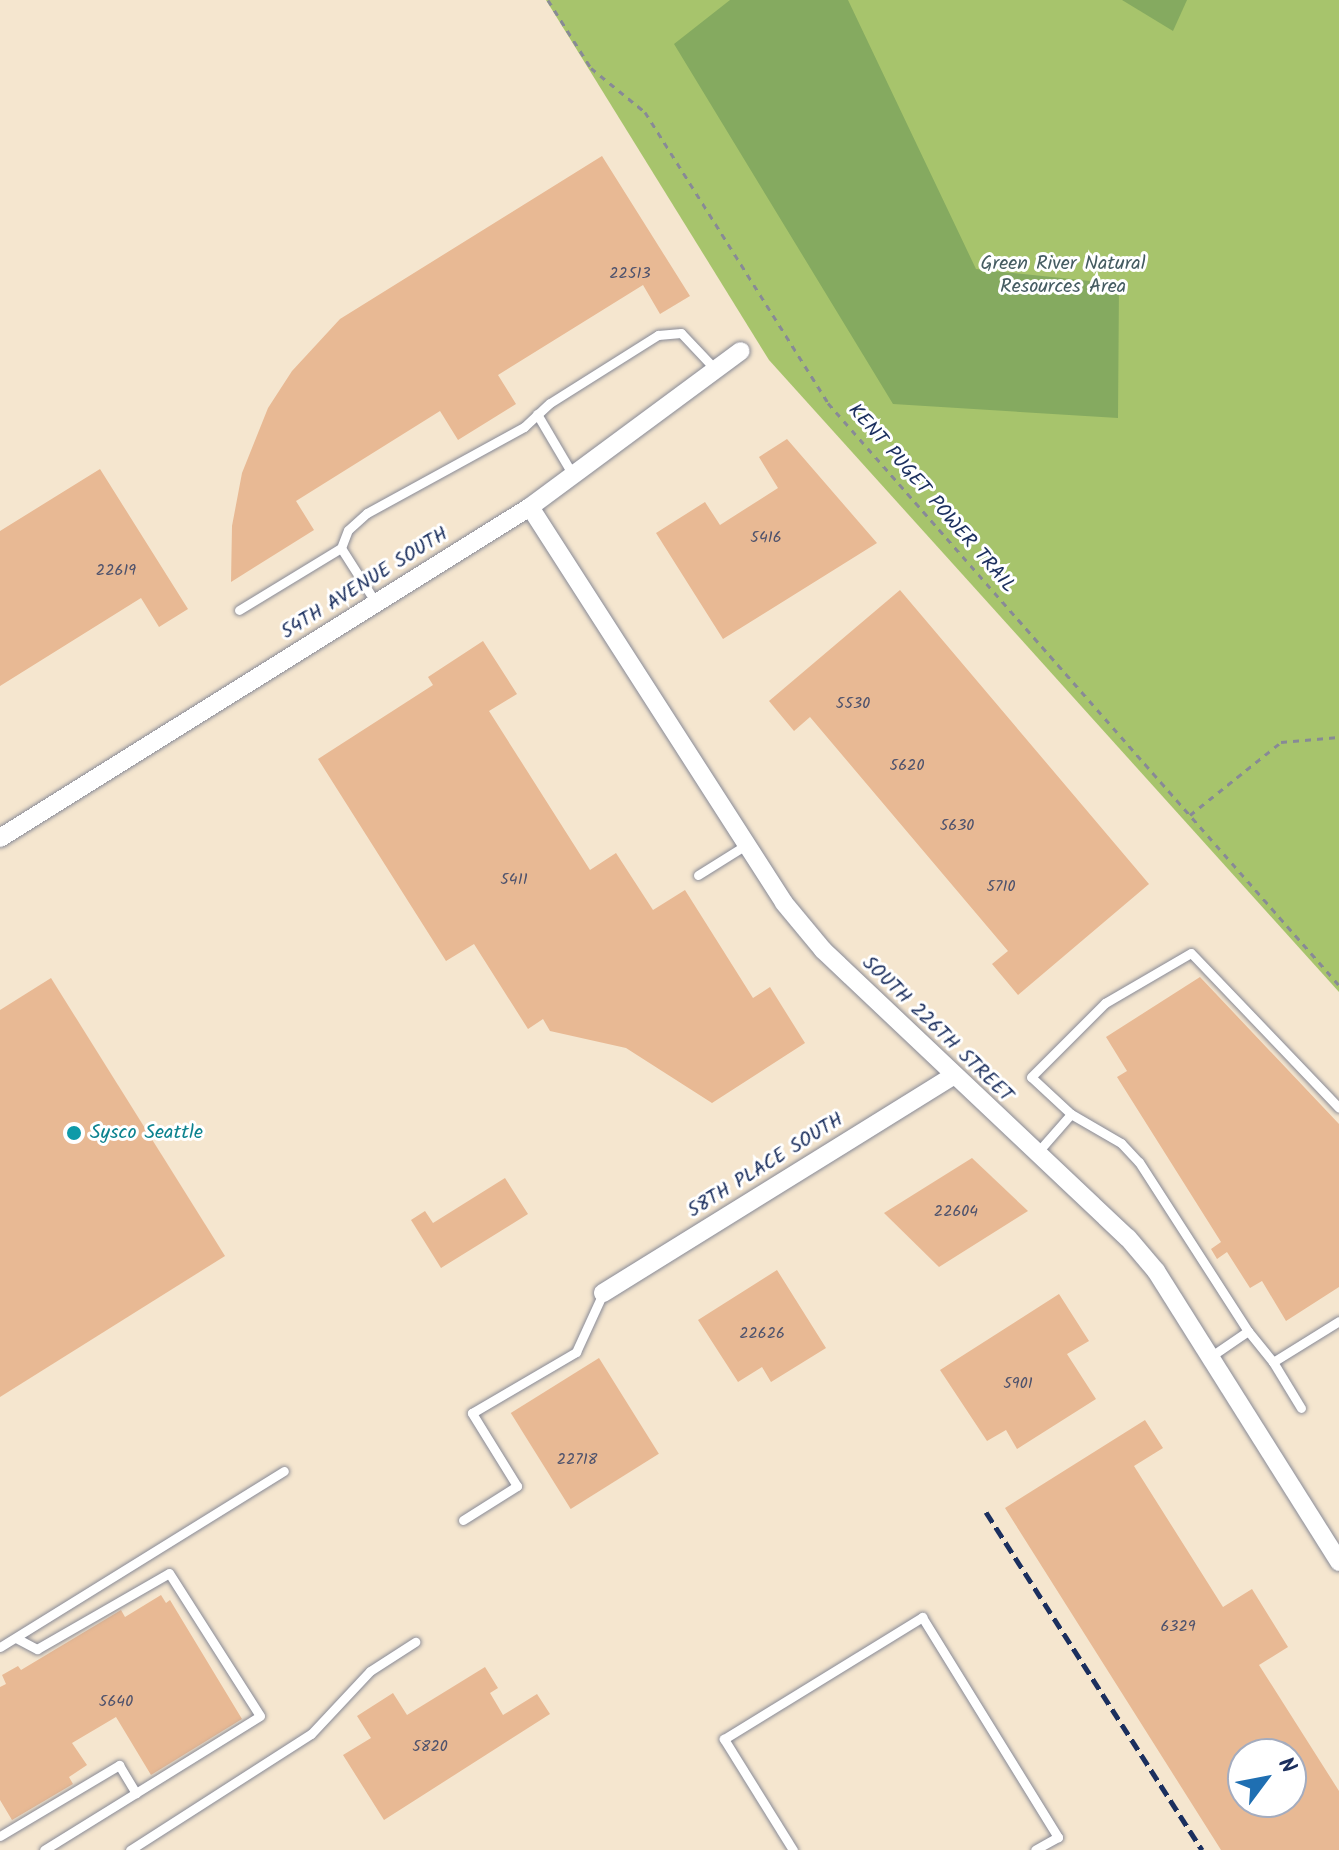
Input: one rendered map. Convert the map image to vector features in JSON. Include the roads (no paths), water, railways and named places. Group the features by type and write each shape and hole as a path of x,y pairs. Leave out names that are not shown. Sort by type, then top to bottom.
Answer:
{"street":[{"name":"54TH AVENUE SOUTH","path":"0,838 530,507 741,351"},
{"name":"SOUTH 226TH STREET","path":"530,507 747,845 823,950 952,1077 1128,1238 1156,1271 1339,1562"},
{"name":"58TH PLACE SOUTH","path":"603,1293 952,1077"}],"lane":[{"path":"239,610 341,548 348,530 367,513 423,480 456,468 658,335 681,333 716,370"},
{"path":"537,414 573,475"},
{"path":"341,548 376,603"},
{"path":"698,875 747,845"},
{"path":"1301,1408 1139,1162 1121,1143 1071,1114 1031,1077 1105,1003 1191,953 1339,1108"},
{"path":"1036,1154 1071,1114"},
{"path":"463,1520 517,1486 472,1413 576,1352 603,1293"},
{"path":"1273,1362 1339,1321"},
{"path":"1210,1357 1248,1331"},
{"path":"0,1647 284,1471"},
{"path":"16,1638 37,1649 169,1573 260,1716 44,1850"},
{"path":"793,1850 724,1739 922,1617 1058,1837 1035,1850"},
{"path":"130,1850 311,1734 370,1671 415,1642"},
{"path":"0,1835 119,1765 136,1793"}],"railway":[{"path":"986,1512 1202,1850"}],"place":[{"name":"Sysco Seattle","path":"74,1133"}],"park label":[{"name":"Green River Natural Resources Area","path":"1063,276"}]}
